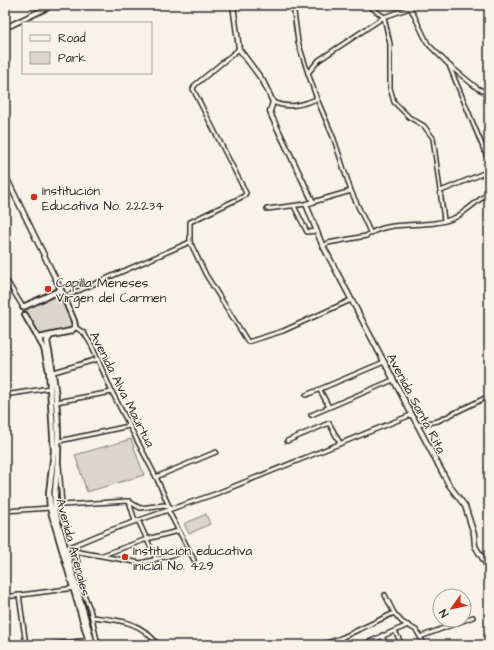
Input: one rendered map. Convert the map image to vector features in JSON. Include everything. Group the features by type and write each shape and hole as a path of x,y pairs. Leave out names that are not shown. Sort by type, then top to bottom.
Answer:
{"main road":[{"name":"Avenida Alva Maúrtua","path":"61,290 74,320 75,327"},
{"path":"23,307 61,290"},
{"name":"Avenida Arenales","path":"26,315 44,348 49,371 54,451 49,493 89,642"},
{"path":"39,338 71,331 75,327"},
{"path":"50,336 47,341 54,372 59,442 52,507"},
{"path":"75,588 93,645"}],"street":[{"path":"5,28 53,5"},
{"path":"233,5 239,49 263,81 273,102 282,106 294,106 316,99"},
{"path":"293,5 298,42 316,99 334,139 351,191 370,232"},
{"path":"368,5 384,17 390,44 391,95 399,108 429,132 432,138 441,191 444,220"},
{"path":"308,73 319,60 384,17 410,6 428,44 449,65 477,88 489,94"},
{"path":"239,49 195,85 193,89 246,193 244,196 190,222 190,242 206,275 247,341 283,331 351,300"},
{"path":"449,65 489,162"},
{"path":"273,102 270,111 272,117 313,202"},
{"path":"483,148 489,141"},
{"path":"441,191 489,171"},
{"name":"Avenida Alva Maúrtua","path":"5,175 26,214 61,290"},
{"path":"267,209 306,204 351,191"},
{"path":"323,246 328,243 366,236 370,232 409,224 433,223 444,220 459,215 489,192"},
{"name":"Avenida Santa Rita","path":"306,204 323,246 411,415 450,486 465,506 474,534 475,546 489,569"},
{"path":"294,206 307,232 317,231"},
{"path":"64,297 190,242"},
{"path":"5,278 23,307 26,315"},
{"name":"Avenida Alva Maúrtua","path":"75,327 85,335 98,359 112,392 156,477 178,531 194,560"},
{"path":"54,372 98,359"},
{"path":"306,395 384,362"},
{"path":"311,415 393,380"},
{"path":"5,395 50,388"},
{"path":"320,390 329,407"},
{"path":"51,402 112,392"},
{"path":"417,425 438,421 489,396"},
{"path":"64,550 108,531 169,508 174,508 215,494 411,415"},
{"path":"287,441 329,423 340,443"},
{"path":"59,442 129,426"},
{"path":"156,477 216,452"},
{"path":"58,461 62,505"},
{"path":"5,511 62,505 129,501 140,508 164,505 169,508"},
{"path":"129,501 156,559"},
{"path":"102,556 147,539 178,531"},
{"path":"73,546 79,568 81,587 92,617 92,625 98,645"},
{"path":"75,550 141,563 188,550"},
{"path":"5,597 75,588"},
{"path":"19,595 26,645"},
{"path":"386,595 394,613 408,625 413,627 425,645"},
{"path":"321,645 329,644 394,613"},
{"path":"92,617 127,621 148,633 158,645"},
{"path":"420,637 474,617"},
{"path":"362,645 408,625"},
{"path":"395,631 402,645"},
{"path":"382,635 386,645"},
{"path":"342,638 344,645"},
{"path":"48,645 89,642"}],"green space":[{"path":"60,294 72,322 71,328 40,335 26,312 30,307"},
{"path":"131,439 144,475 87,492 75,455"},
{"path":"206,514 210,524 189,534 184,524"}],"place":[{"name":"Institución Educativa No. 22234","path":"34,197"},
{"name":"Capilla Meneses Virgen del Carmen","path":"48,289"},
{"name":"Institución educativa inicial No. 429","path":"125,557"}]}
